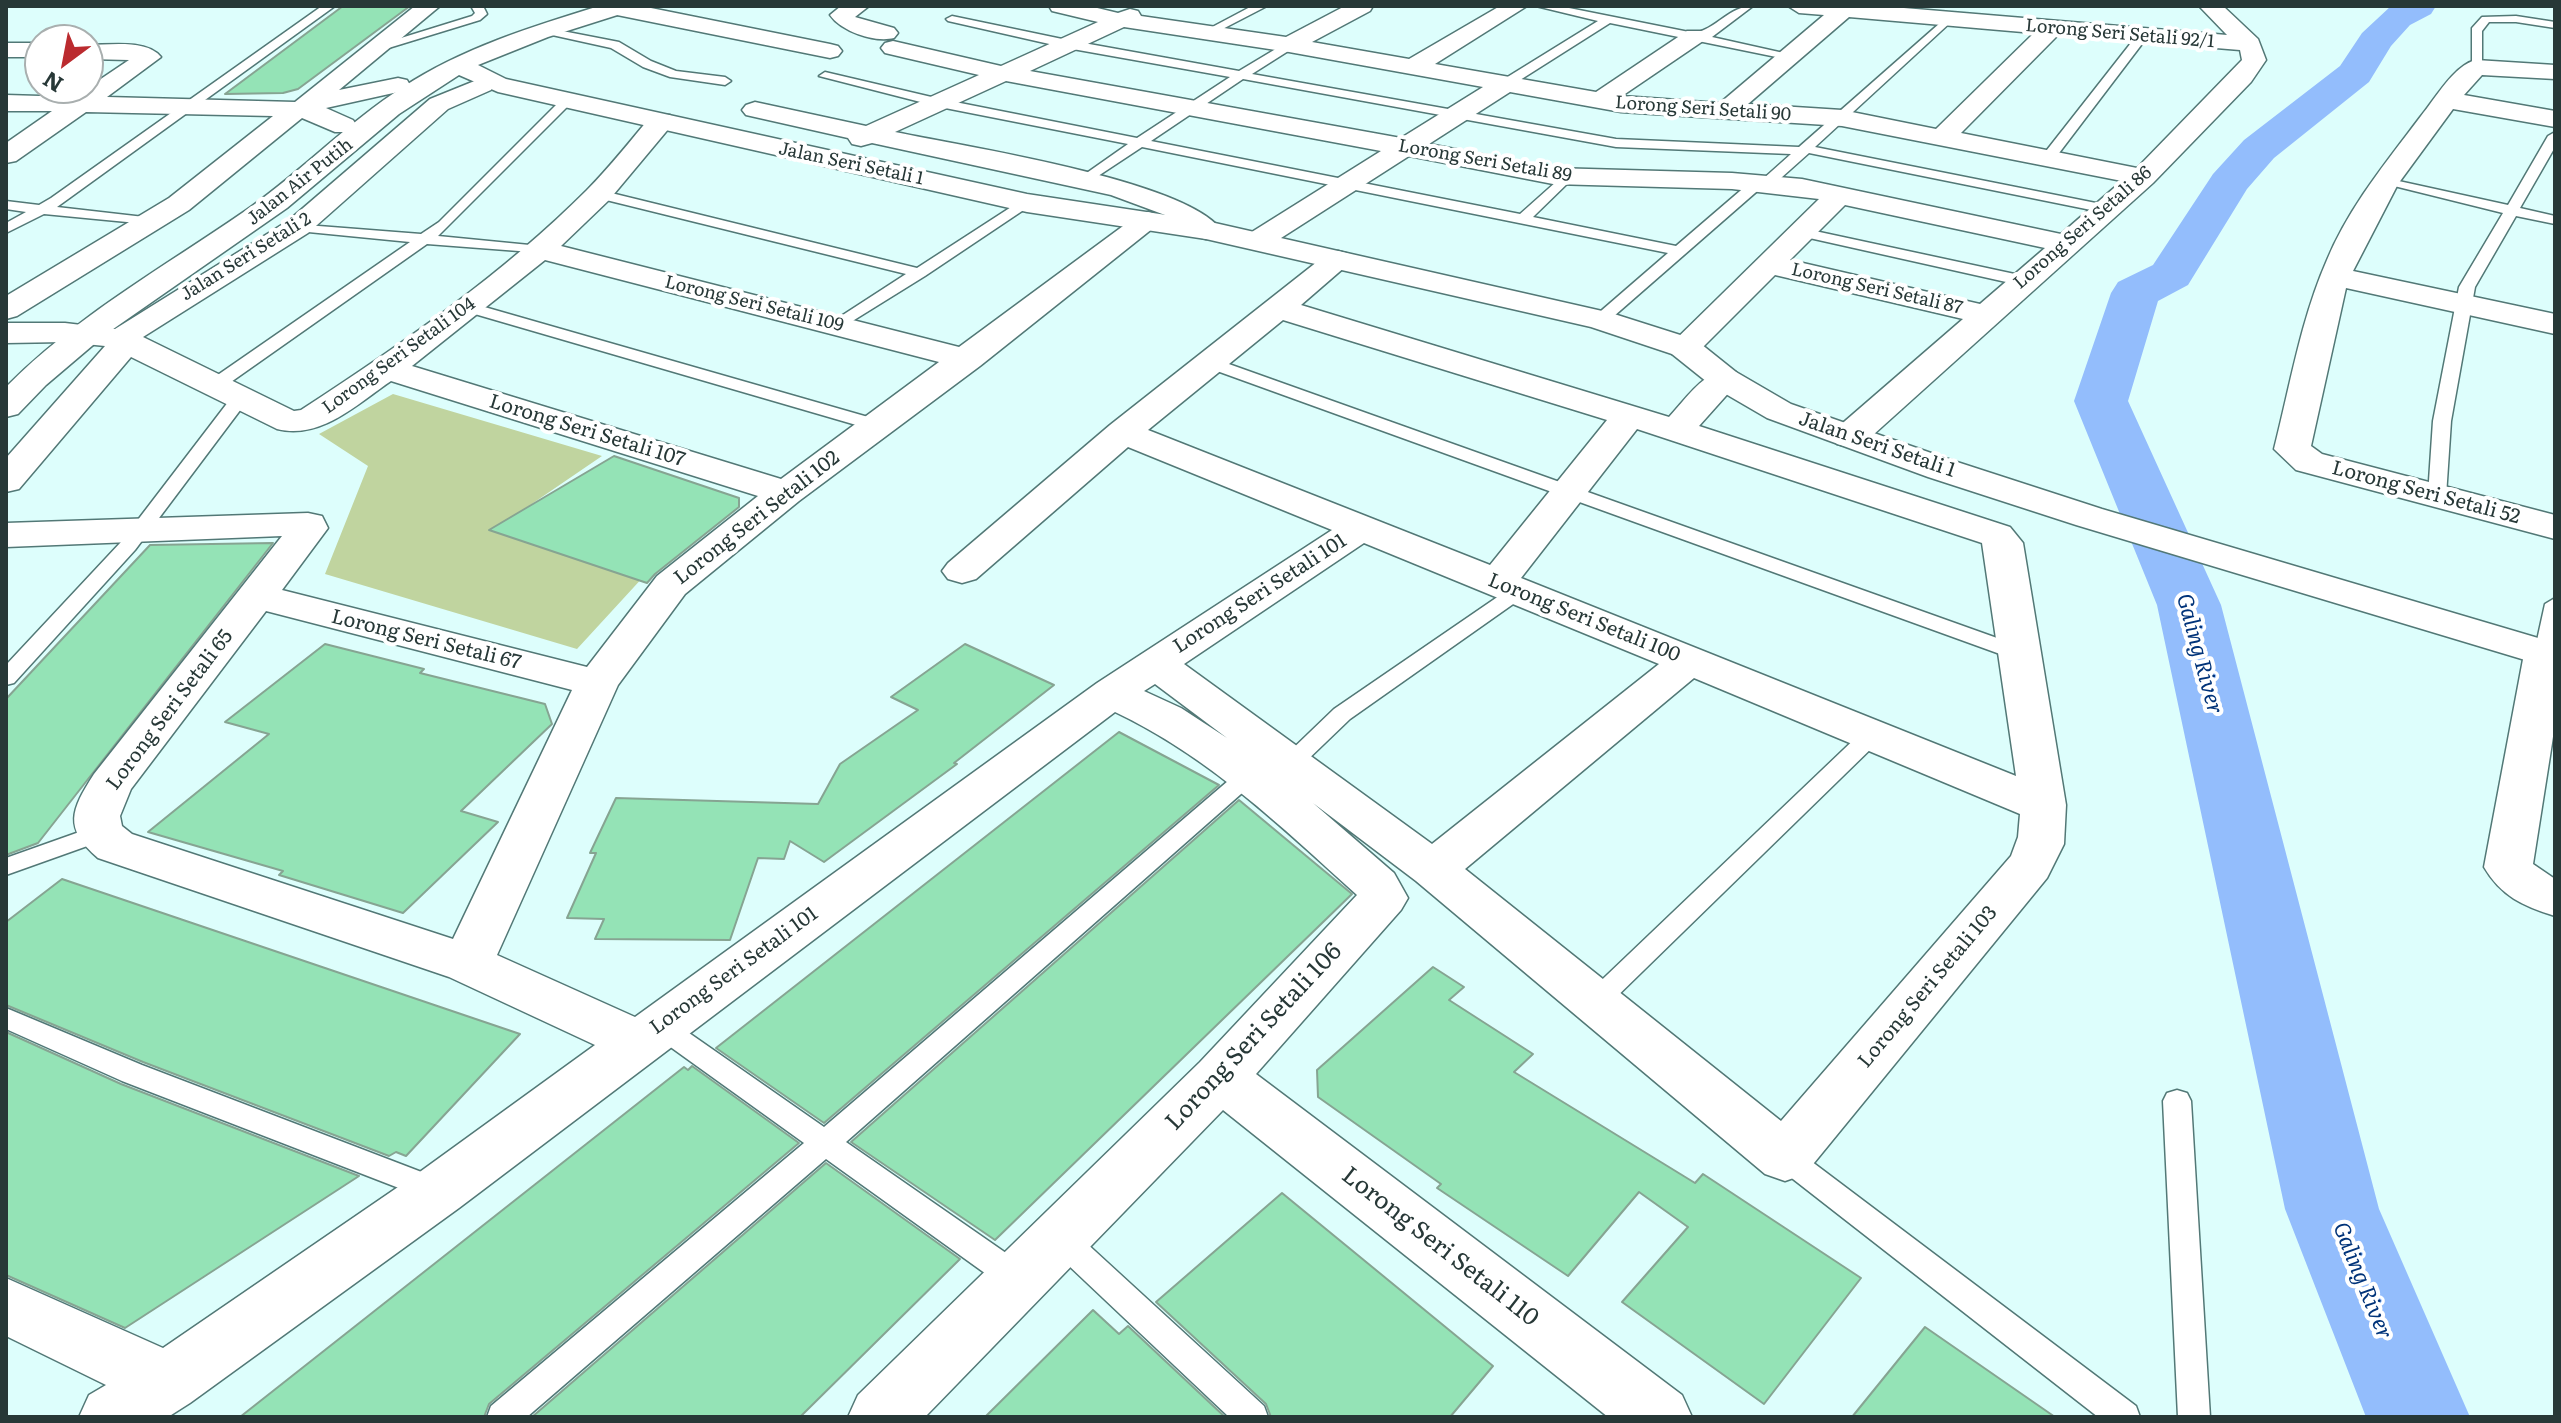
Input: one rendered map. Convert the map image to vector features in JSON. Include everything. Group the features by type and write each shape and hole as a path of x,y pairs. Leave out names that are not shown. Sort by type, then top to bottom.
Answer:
{"street":[{"path":"6,309 153,222 294,107 429,6"},
{"name":"Lorong Seri Setali 89","path":"858,6 841,15 848,23 890,40 1001,73 1566,177 1763,183 1840,194 2066,244"},
{"name":"Lorong Seri Setali 90","path":"1060,6 1120,20 1414,66 1599,101 1635,106 1842,118 2143,177"},
{"path":"819,158 1151,6"},
{"path":"1289,45 1362,6"},
{"path":"1414,66 1516,6"},
{"name":"Lorong Seri Setali 92/1","path":"1799,6 2250,44"},
{"path":"2210,6 2250,44"},
{"path":"612,7 830,51"},
{"name":"Jalan Air Putih","path":"6,370 50,332 263,190 344,126 408,87 483,77 547,31 612,7"},
{"name":"Jalan Air Putih","path":"6,407 36,375 86,332 291,192 423,70 476,47 612,7"},
{"path":"1724,112 1844,10"},
{"path":"1943,137 2052,28"},
{"path":"1599,101 1695,36"},
{"name":"Lorong Seri Setali 86","path":"1850,436 2143,177 2251,66 2253,52 2250,44"},
{"path":"104,52 141,53 149,57 104,90"},
{"path":"2555,72 2476,67 2385,182 2335,276 2555,324"},
{"name":"Jalan Seri Setali 1","path":"483,77 567,101 819,158 1027,203 1206,230 1600,320 1684,347 1724,379 1779,411 2089,517 2298,577 2550,655"},
{"name":"Jalan Seri Setali 2","path":"6,481 118,352 130,331 298,227 439,104 483,77"},
{"path":"1257,241 1505,84"},
{"path":"6,103 294,107 408,87"},
{"path":"2447,100 2555,119"},
{"path":"6,155 83,105"},
{"path":"294,107 325,115 344,126"},
{"name":"Jalan Seri Setali 1","path":"755,110 1086,180 1171,206 1191,216 1206,230"},
{"name":"Lorong Seri Setali 104","path":"6,333 86,332 124,341 289,422 301,423 319,415 387,369 540,250 599,194 661,121"},
{"path":"1684,347 1840,194"},
{"name":"Lorong Seri Setali 102","path":"467,963 597,683 671,585 786,493 1148,221"},
{"name":"Lorong Seri Setali 109","path":"540,250 968,359"},
{"path":"962,571 1123,433 1338,260"},
{"name":"Lorong Seri Setali 87","path":"1769,264 1985,315"},
{"name":"Lorong Seri Setali 52","path":"2335,276 2292,449 2297,456 2309,462 2555,527"},
{"path":"1277,308 1676,430 1724,379"},
{"name":"Lorong Seri Setali 107","path":"387,369 786,493"},
{"path":"1508,586 1569,493 1629,416"},
{"name":"Lorong Seri Setali 103","path":"1676,430 1996,535 2004,543 2046,830 2030,866 1785,1157"},
{"name":"Lorong Seri Setali 100","path":"1123,433 1508,586 2043,805"},
{"name":"Lorong Seri Setali 65","path":"6,535 308,524 309,528 110,785 96,816 99,833"},
{"name":"Lorong Seri Setali 101","path":"112,1417 167,1382 438,1191 1112,693 1359,529"},
{"name":"Lorong Seri Setali 67","path":"255,596 597,683"},
{"path":"2550,655 2508,867 2526,886 2555,898"},
{"path":"1433,869 1689,661"},
{"path":"1155,663 1271,768 1433,869 1785,1157"},
{"name":"Lorong Seri Setali 106","path":"881,1417 1220,1077 1383,898 1377,885 1271,768 1112,693"},
{"path":"99,833 115,846 467,963 649,1034"},
{"name":"Lorong Seri Setali 110","path":"1220,1077 1659,1417"},
{"path":"6,1306 167,1382"}],"lane":[{"path":"6,229 43,209 191,107 329,6"},
{"path":"378,47 476,18 481,14 477,6"},
{"path":"1207,33 1261,6"},
{"path":"1542,6 1791,56"},
{"path":"1695,36 1709,34 1747,6"},
{"path":"952,19 1067,44 1616,143 1806,150 2106,209"},
{"path":"1505,84 1608,19"},
{"path":"1600,320 1678,251 1806,150 1948,19"},
{"path":"2476,67 2476,30 2486,19 2516,19 2555,25"},
{"path":"547,31 615,45 647,64 674,74 725,81"},
{"path":"2048,158 2142,36"},
{"path":"1086,180 1192,106 1289,45"},
{"path":"825,76 940,103 1678,251"},
{"path":"6,678 139,531 228,391 455,216 567,101"},
{"path":"2437,496 2442,421 2467,287 2555,136"},
{"path":"1523,219 1566,177"},
{"path":"2385,182 2555,220"},
{"path":"599,194 920,273"},
{"path":"838,325 1027,203"},
{"path":"6,205 153,222"},
{"path":"298,227 540,250"},
{"path":"1801,232 2024,281"},
{"path":"467,307 876,425"},
{"path":"1212,363 2018,653"},
{"path":"503,1417 1271,768 1508,586"},
{"path":"2550,655 2555,604"},
{"path":"1595,1002 1872,735"},
{"path":"6,867 99,833"},
{"path":"6,1018 132,1073 438,1191"},
{"path":"649,1034 825,1143 1019,1280"},
{"path":"2177,1101 2194,1417"},
{"path":"1785,1157 2124,1417"},
{"path":"1059,1237 1252,1417"}],"green space":[{"path":"393,394 602,456 498,527 645,575 577,649 325,574 368,466 319,434"}],"building":[{"path":"343,6 410,6 298,89 283,93 225,94"},
{"path":"614,456 739,498 739,507 647,583 489,530"},
{"path":"273,543 38,843 6,855 6,699 150,545"},
{"path":"325,644 424,669 420,673 545,704 552,724 461,811 498,822 403,913 279,875 283,871 148,832 269,734 225,722"},
{"path":"965,644 1054,685 954,763 957,764 824,862 790,841 784,859 758,858 730,940 595,939 604,919 567,918 596,853 590,853 616,798 818,804 840,764 918,710 891,697"},
{"path":"1119,732 1219,785 824,1123 716,1048"},
{"path":"1239,800 1352,894 995,1240 851,1142"},
{"path":"62,879 520,1034 406,1156 396,1152 389,1156 143,1062 6,1005 6,922"},
{"path":"1433,967 1464,987 1449,1000 1533,1054 1514,1072 1695,1183 1703,1174 1861,1278 1764,1404 1622,1302 1688,1227 1639,1192 1568,1276 1437,1188 1441,1184 1318,1097 1317,1070"},
{"path":"6,1032 121,1084 359,1176 125,1328 6,1275"},
{"path":"692,1066 799,1143 489,1404 484,1417 240,1417 684,1067 688,1070"},
{"path":"826,1163 960,1259 800,1417 532,1417"},
{"path":"1282,1193 1493,1366 1450,1417 1271,1417 1266,1404 1156,1302"},
{"path":"1093,1310 1119,1334 1128,1326 1225,1417 985,1417"},
{"path":"1925,1327 2055,1417 1852,1417"}],"waterway":[{"name":"Galing River","path":"2418,6 2397,17 2375,41 2355,74 2259,149 2229,183 2171,275 2136,293 2101,401 2189,605 2332,1209 2418,1417"}]}
